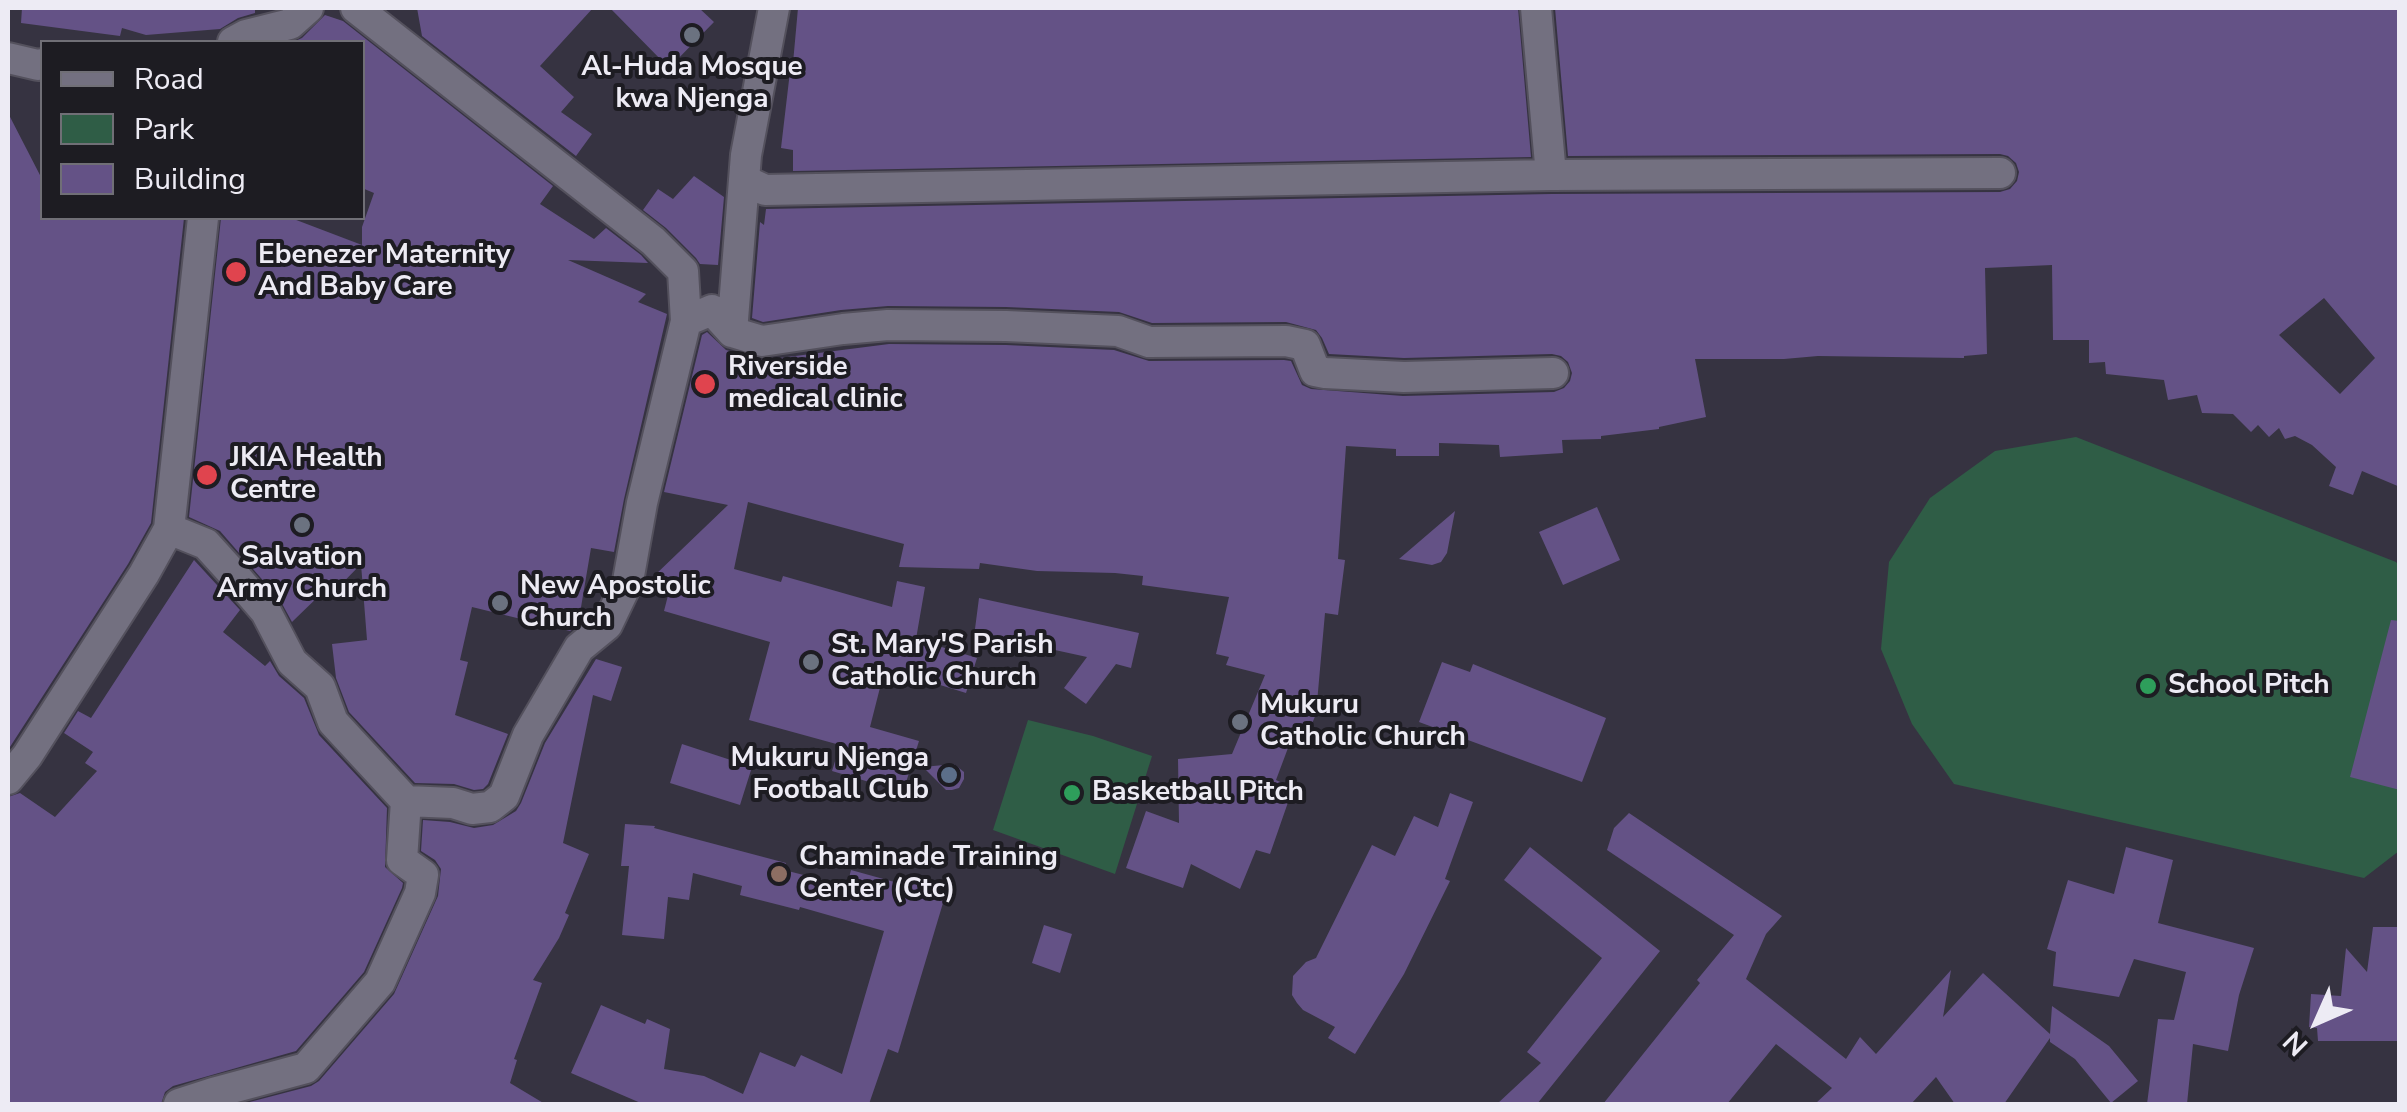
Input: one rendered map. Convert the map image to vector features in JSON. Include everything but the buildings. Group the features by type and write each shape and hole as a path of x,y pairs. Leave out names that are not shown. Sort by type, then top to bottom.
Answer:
{"street":[{"path":"236,40 290,24 308,8"},
{"path":"169,528 206,544 235,576 266,612 292,662 320,686 334,722 406,802 453,804 472,810 490,806 504,796 528,734 579,648 613,616 632,564 642,503 686,321 683,272 654,241 356,8"},
{"path":"732,332 746,155 774,8"},
{"path":"1536,8 1550,175"},
{"path":"8,58 40,64"},
{"path":"744,180 765,190 1550,175 2000,172"},
{"path":"8,779 28,756 169,528 203,220"},
{"path":"686,321 712,310 732,332 762,341 888,326 1006,326 1118,331 1149,342 1286,341 1305,345 1315,371 1325,373 1404,377 1553,372"},
{"path":"178,1104 306,1068 380,982 420,893 423,875 402,860 406,802"}],"green space":[{"name":"School Pitch","path":"2076,437 2399,566 2399,851 2364,878 1954,784 1912,724 1881,649 1889,562 1930,498 1995,451"},
{"name":"Basketball Pitch","path":"1028,720 1152,756 1115,874 993,830"}],"place":[{"name":"Al-Huda Mosque kwa Njenga","path":"692,35"},
{"name":"Ebenezer Maternity And Baby Care","path":"236,272"},
{"name":"Riverside medical clinic","path":"705,384"},
{"name":"JKIA Health Centre","path":"207,475"},
{"name":"Salvation Army Church","path":"302,525"},
{"name":"New Apostolic Church","path":"500,603"},
{"name":"St. Mary'S Parish Catholic Church","path":"811,662"},
{"name":"School Pitch","path":"2148,686"},
{"name":"Mukuru Catholic Church","path":"1240,722"},
{"name":"Mukuru Njenga Football Club","path":"949,775"},
{"name":"Basketball Pitch","path":"1072,793"},
{"name":"Chaminade Training Center (Ctc)","path":"779,874"}]}
